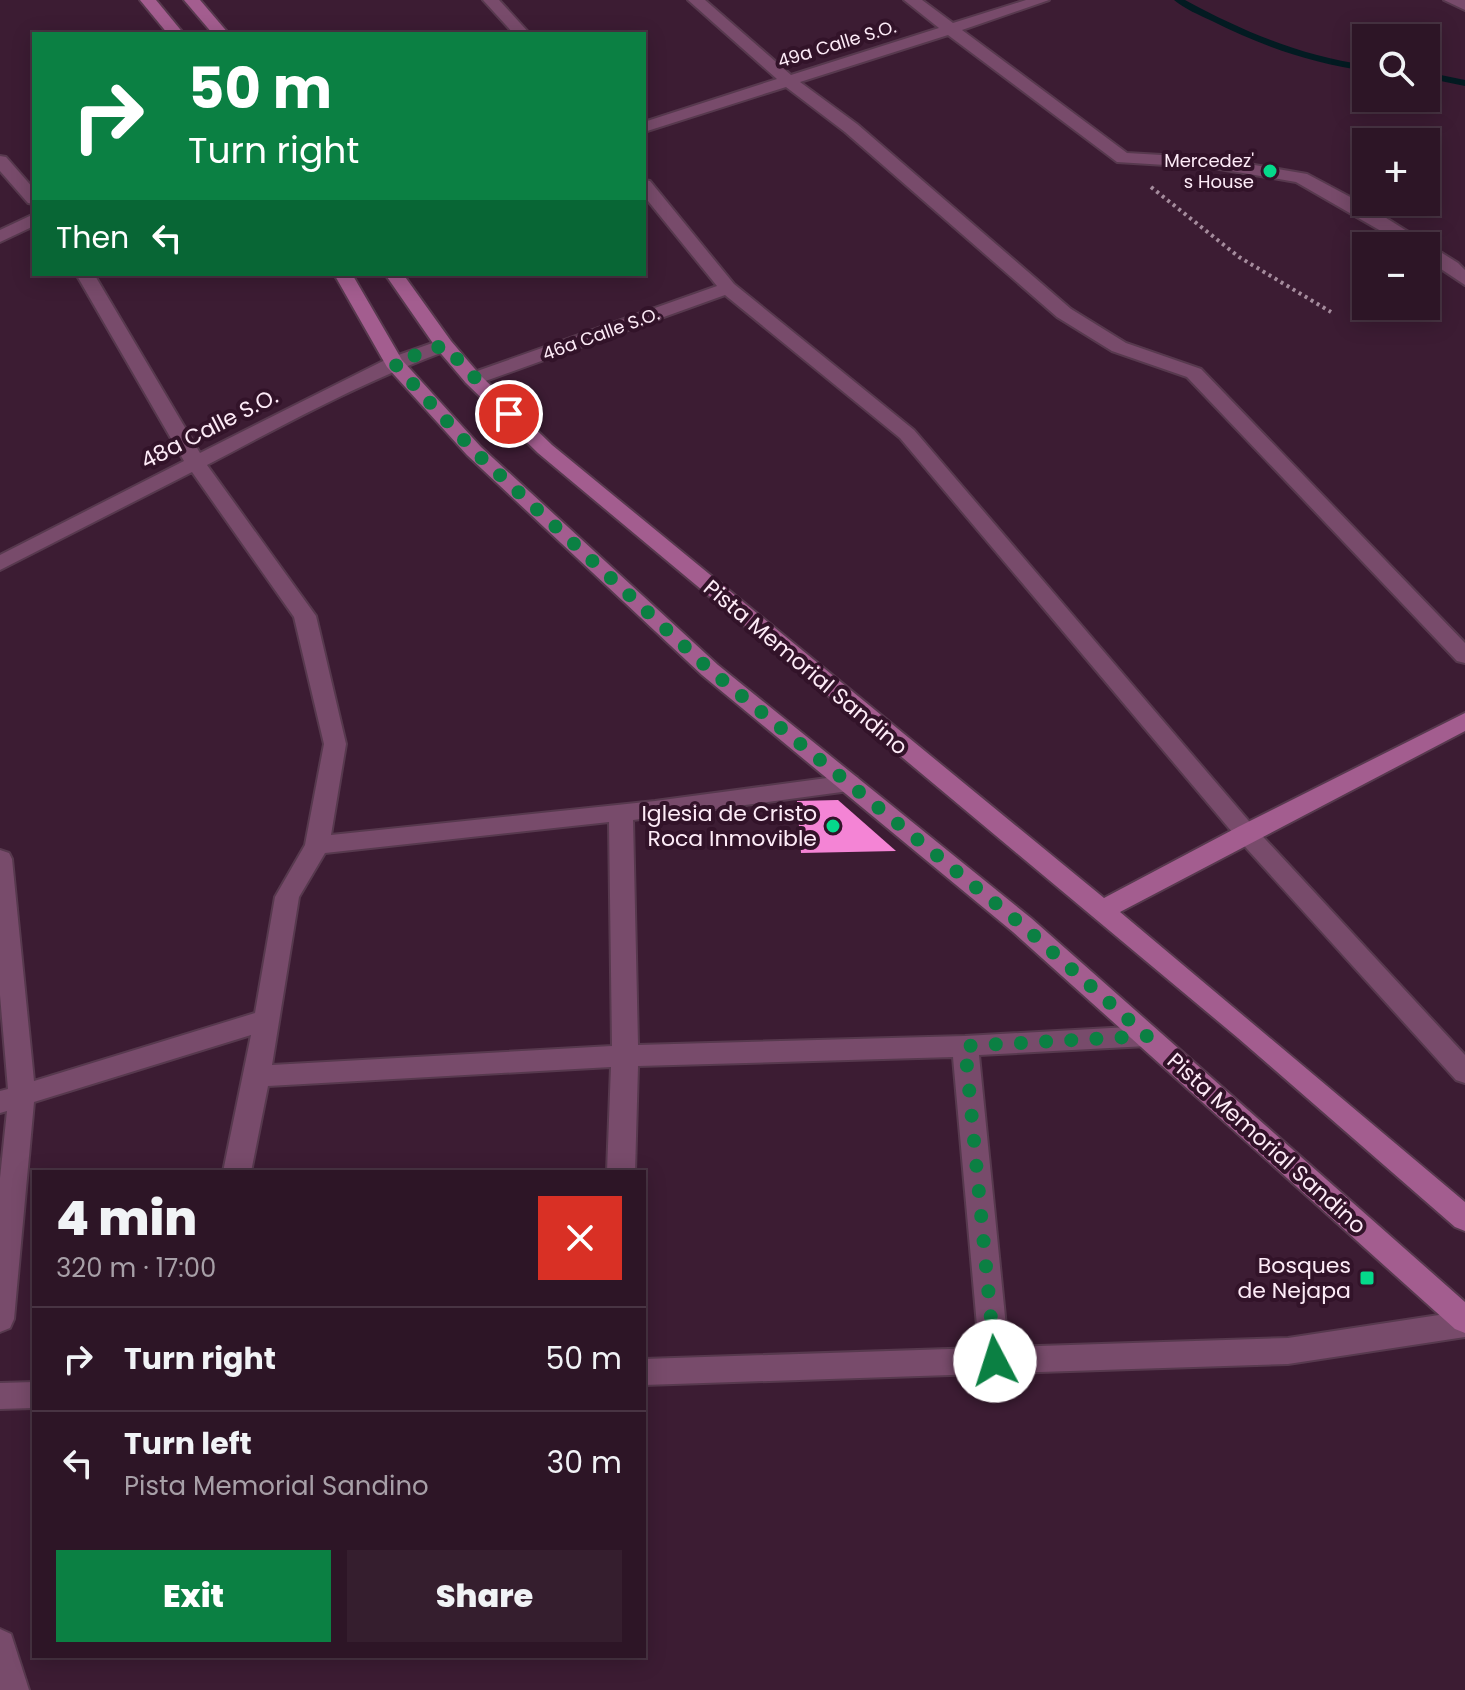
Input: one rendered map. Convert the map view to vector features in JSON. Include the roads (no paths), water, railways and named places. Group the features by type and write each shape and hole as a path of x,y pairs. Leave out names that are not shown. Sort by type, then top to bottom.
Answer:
{"main road":[{"path":"148,0 174,32"},
{"path":"192,0 219,32"},
{"name":"Pista Memorial Sandino","path":"344,276 394,363 474,451 710,670 1022,925 1465,1322"},
{"name":"Pista Memorial Sandino","path":"395,276 444,345 473,379 545,449 1247,1031 1465,1219"},
{"path":"1101,911 1465,721"}],"street":[{"path":"491,0 520,32"},
{"path":"696,0 787,80 851,128 1064,313 1119,347 1194,373 1465,656"},
{"path":"912,0 1123,158 1214,163 1301,178 1396,232"},
{"name":"49a Calle S.O.","path":"646,126 1041,0"},
{"path":"1452,0 1465,5"},
{"path":"0,161 32,197"},
{"path":"646,187 728,288 907,434 1246,833 1465,1073"},
{"path":"0,237 32,220"},
{"path":"1440,260 1465,280"},
{"path":"86,276 195,462 305,616 335,744 317,845 287,897 257,1076 237,1170"},
{"name":"46a Calle S.O.","path":"473,379 728,288"},
{"name":"48a Calle S.O.","path":"0,563 394,363 444,345"},
{"path":"317,845 621,813 849,783"},
{"path":"621,813 625,1056 621,1170"},
{"path":"0,859 11,1098 0,1319"},
{"path":"11,1098 266,1020"},
{"path":"257,1076 625,1056 965,1046 1147,1036"},
{"path":"965,1046 995,1361"},
{"path":"646,1372 1288,1351 1465,1322"},
{"path":"0,1396 32,1395"},
{"path":"0,1645 13,1690"}],"waterway":[{"path":"1178,0 1269,43 1352,66"},
{"path":"1440,78 1465,83"}],"place":[{"name":"Mercedez' s House","path":"1270,171"},
{"name":"Iglesia de Cristo Roca Inmovible","path":"833,826"},
{"name":"Bosques de Nejapa","path":"1367,1278"}]}
